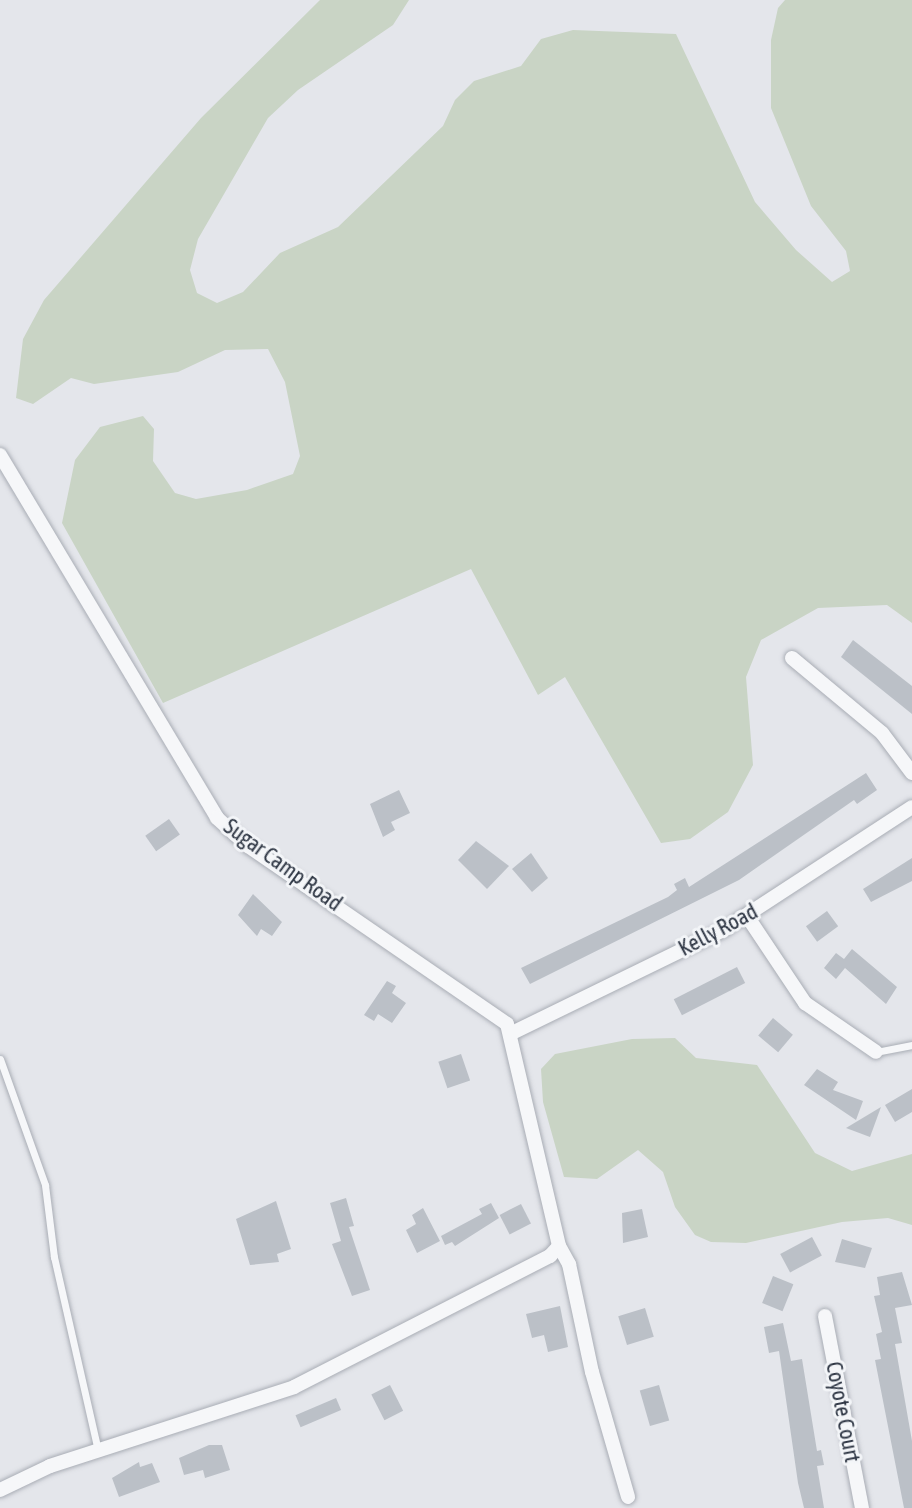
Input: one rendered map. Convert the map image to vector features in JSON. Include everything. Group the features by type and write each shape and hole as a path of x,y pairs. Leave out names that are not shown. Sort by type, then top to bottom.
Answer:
{"street":[{"name":"Sugar Camp Road","path":"0,455 217,818 248,846 499,1014 512,1033"},
{"path":"792,658 882,733 912,773"},
{"name":"Kelly Road","path":"512,1033 747,916 912,807"},
{"path":"747,916 805,1003 876,1052"},
{"path":"512,1033 559,1246 569,1264 592,1372 628,1497"},
{"path":"0,1490 98,1450 294,1387 550,1256 559,1246"},
{"name":"Coyote Court","path":"825,1316 862,1508"}],"lane":[{"path":"876,1052 912,1045"},
{"path":"0,1059 45,1185 54,1257 98,1450"}],"green space":[{"path":"320,0 409,0 393,25 298,90 268,118 198,239 190,270 197,293 217,303 243,292 280,253 338,227 443,126 455,100 474,81 521,66 541,39 573,30 676,34 755,202 796,250 832,282 850,271 846,251 811,206 771,108 771,40 778,8 785,0 912,0 912,623 887,605 818,608 761,640 746,677 753,765 728,812 690,839 661,843 565,677 538,695 471,569 163,703 62,523 75,460 100,427 143,416 154,429 153,461 175,493 196,499 247,490 293,474 300,456 285,382 268,349 225,350 178,372 94,384 71,378 33,404 16,398 23,339 44,300 201,118"},
{"path":"675,1038 696,1058 757,1065 815,1153 852,1171 912,1154 912,1225 888,1218 842,1222 746,1243 711,1242 695,1235 675,1207 663,1172 638,1150 597,1179 564,1177 543,1102 541,1069 555,1054 632,1039"}],"building":[{"path":"853,640 912,686 912,714 841,657"},
{"path":"866,773 877,790 857,804 854,800 739,880 530,984 521,968 668,897 677,890 674,884 685,878 689,887"},
{"path":"399,790 410,813 391,822 395,830 383,837 370,804"},
{"path":"169,819 180,835 156,851 145,836"},
{"path":"476,841 509,866 487,889 458,860"},
{"path":"531,853 548,878 532,892 512,869"},
{"path":"912,858 912,881 871,902 863,889"},
{"path":"253,894 282,922 272,936 261,929 257,936 238,915"},
{"path":"827,911 838,926 817,942 806,926"},
{"path":"852,949 897,987 886,1004 845,968 836,979 824,968 836,953 844,959"},
{"path":"737,967 745,983 682,1015 674,999"},
{"path":"387,981 396,986 392,993 406,1003 392,1023 378,1014 374,1021 364,1015"},
{"path":"773,1018 793,1035 778,1052 758,1036"},
{"path":"461,1054 470,1080 447,1088 438,1062"},
{"path":"817,1069 838,1082 833,1090 863,1101 856,1120 804,1085"},
{"path":"912,1089 912,1112 895,1122 885,1105"},
{"path":"881,1107 870,1137 846,1128"},
{"path":"346,1198 354,1226 349,1227 370,1290 352,1296 332,1244 341,1241 330,1203"},
{"path":"276,1201 291,1249 277,1254 279,1262 250,1265 236,1219"},
{"path":"491,1203 499,1218 455,1246 452,1242 445,1245 441,1236 482,1214 479,1209"},
{"path":"521,1204 531,1224 510,1234 500,1215"},
{"path":"423,1208 440,1241 417,1253 406,1230 416,1224 412,1215"},
{"path":"642,1209 648,1237 623,1243 622,1213"},
{"path":"812,1237 822,1256 790,1272 780,1254"},
{"path":"842,1239 872,1248 865,1268 835,1262"},
{"path":"902,1272 912,1305 895,1308 902,1343 895,1344 912,1441 912,1508 904,1508 875,1360 881,1359 876,1334 882,1332 874,1296 880,1295 877,1277"},
{"path":"773,1276 793,1284 783,1311 762,1303"},
{"path":"560,1306 568,1347 548,1352 544,1335 532,1338 526,1314"},
{"path":"645,1308 654,1337 627,1345 618,1316"},
{"path":"783,1323 791,1361 802,1359 817,1451 821,1450 824,1465 817,1466 824,1508 804,1508 779,1351 769,1353 764,1327"},
{"path":"390,1385 403,1411 384,1420 371,1395"},
{"path":"659,1385 669,1421 650,1426 640,1391"},
{"path":"336,1398 341,1410 301,1427 295,1415"},
{"path":"209,1445 222,1445 230,1470 205,1478 203,1470 184,1475 179,1458"},
{"path":"139,1462 140,1467 152,1463 160,1482 119,1497 112,1478"}]}
